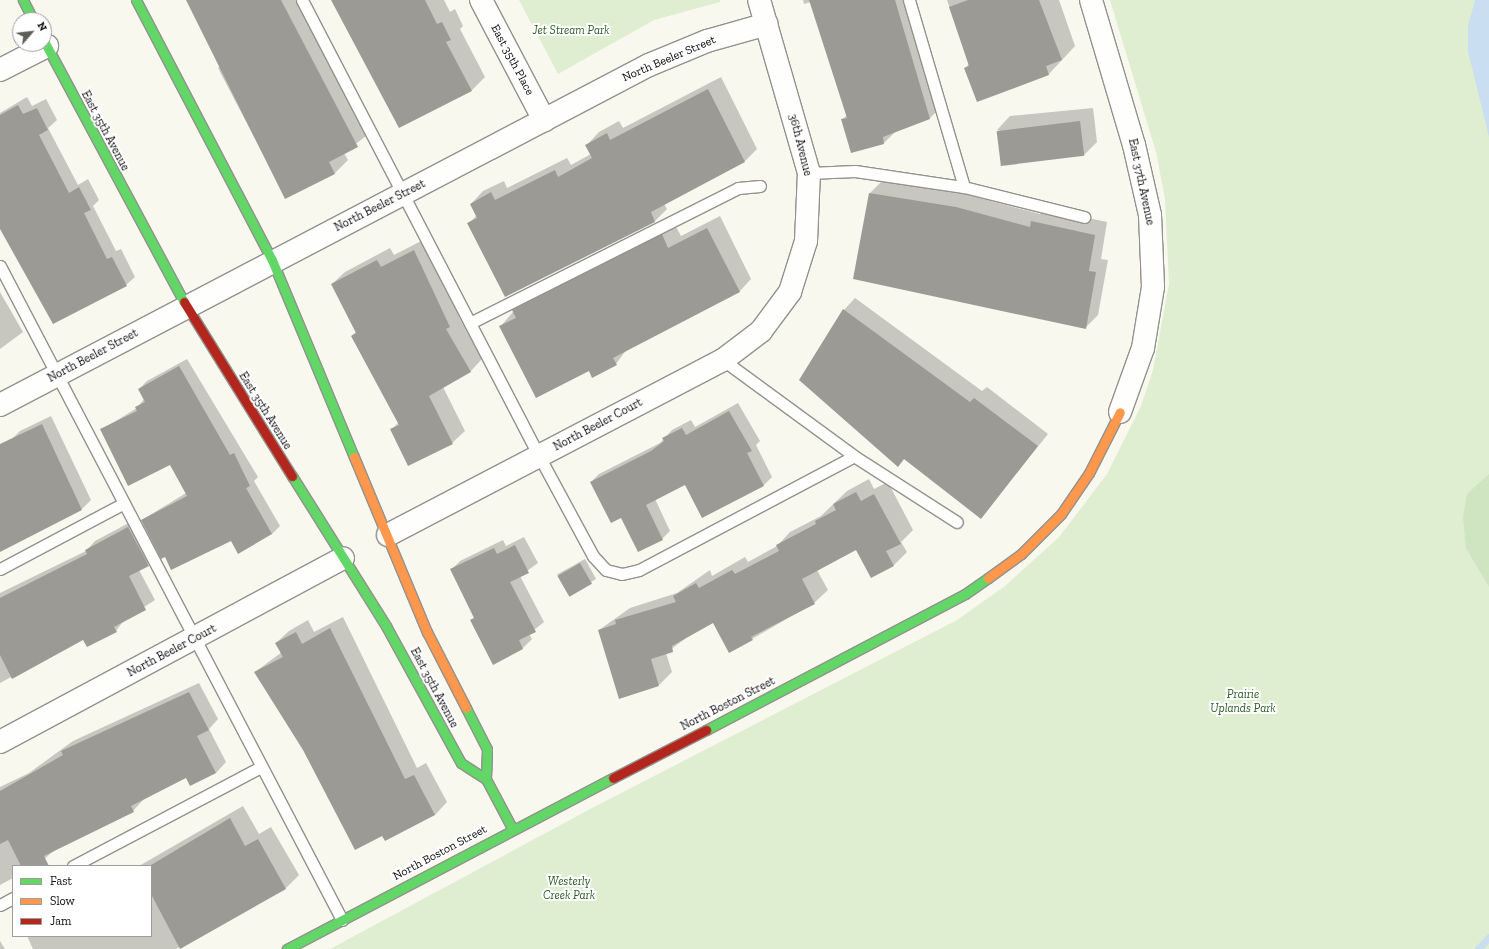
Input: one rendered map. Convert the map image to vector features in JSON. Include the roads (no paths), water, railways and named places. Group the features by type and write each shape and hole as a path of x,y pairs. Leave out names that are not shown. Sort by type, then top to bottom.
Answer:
{"street":[{"path":"23,0 29,12"},
{"name":"East 35th Avenue","path":"136,0 272,260 388,535 427,632 487,749 486,779"},
{"name":"East 35th Place","path":"481,0 544,120"},
{"name":"36th Avenue","path":"759,0 809,173 806,241 790,292"},
{"name":"East 37th Avenue","path":"1091,0 1134,145 1150,216 1154,287 1143,348 1120,412"},
{"name":"North Beeler Street","path":"0,405 272,260 403,194 649,65 707,40 767,24"},
{"path":"0,70 30,52"},
{"name":"East 35th Avenue","path":"50,52 186,306 406,659 461,763 486,779 512,828"},
{"name":"North Beeler Court","path":"388,535 723,360 761,331 790,292"},
{"name":"North Boston Street","path":"287,949 512,828 965,594 1021,554 1061,514 1089,474 1120,412"},
{"name":"North Beeler Court","path":"0,742 343,558"}],"lane":[{"path":"302,0 539,456 593,556 606,570 622,574 639,570 854,456"},
{"path":"909,0 964,187"},
{"path":"809,173 855,171 964,187 1084,217"},
{"path":"470,323 738,188 760,186"},
{"path":"0,266 58,374 342,920"},
{"path":"723,360 854,456 956,522"},
{"path":"0,569 124,503"},
{"path":"75,865 262,767"},
{"path":"0,905 12,899"}],"water":[{"path":"1475,0 1489,0 1489,137 1468,51 1468,26"}],"waterway":[{"path":"1478,949 1489,937"}],"park label":[{"name":"Jet Stream Park","path":"571,31"},
{"name":"Prairie Uplands Park","path":"1243,702"},
{"name":"Westerly Creek Park","path":"569,889"}]}
